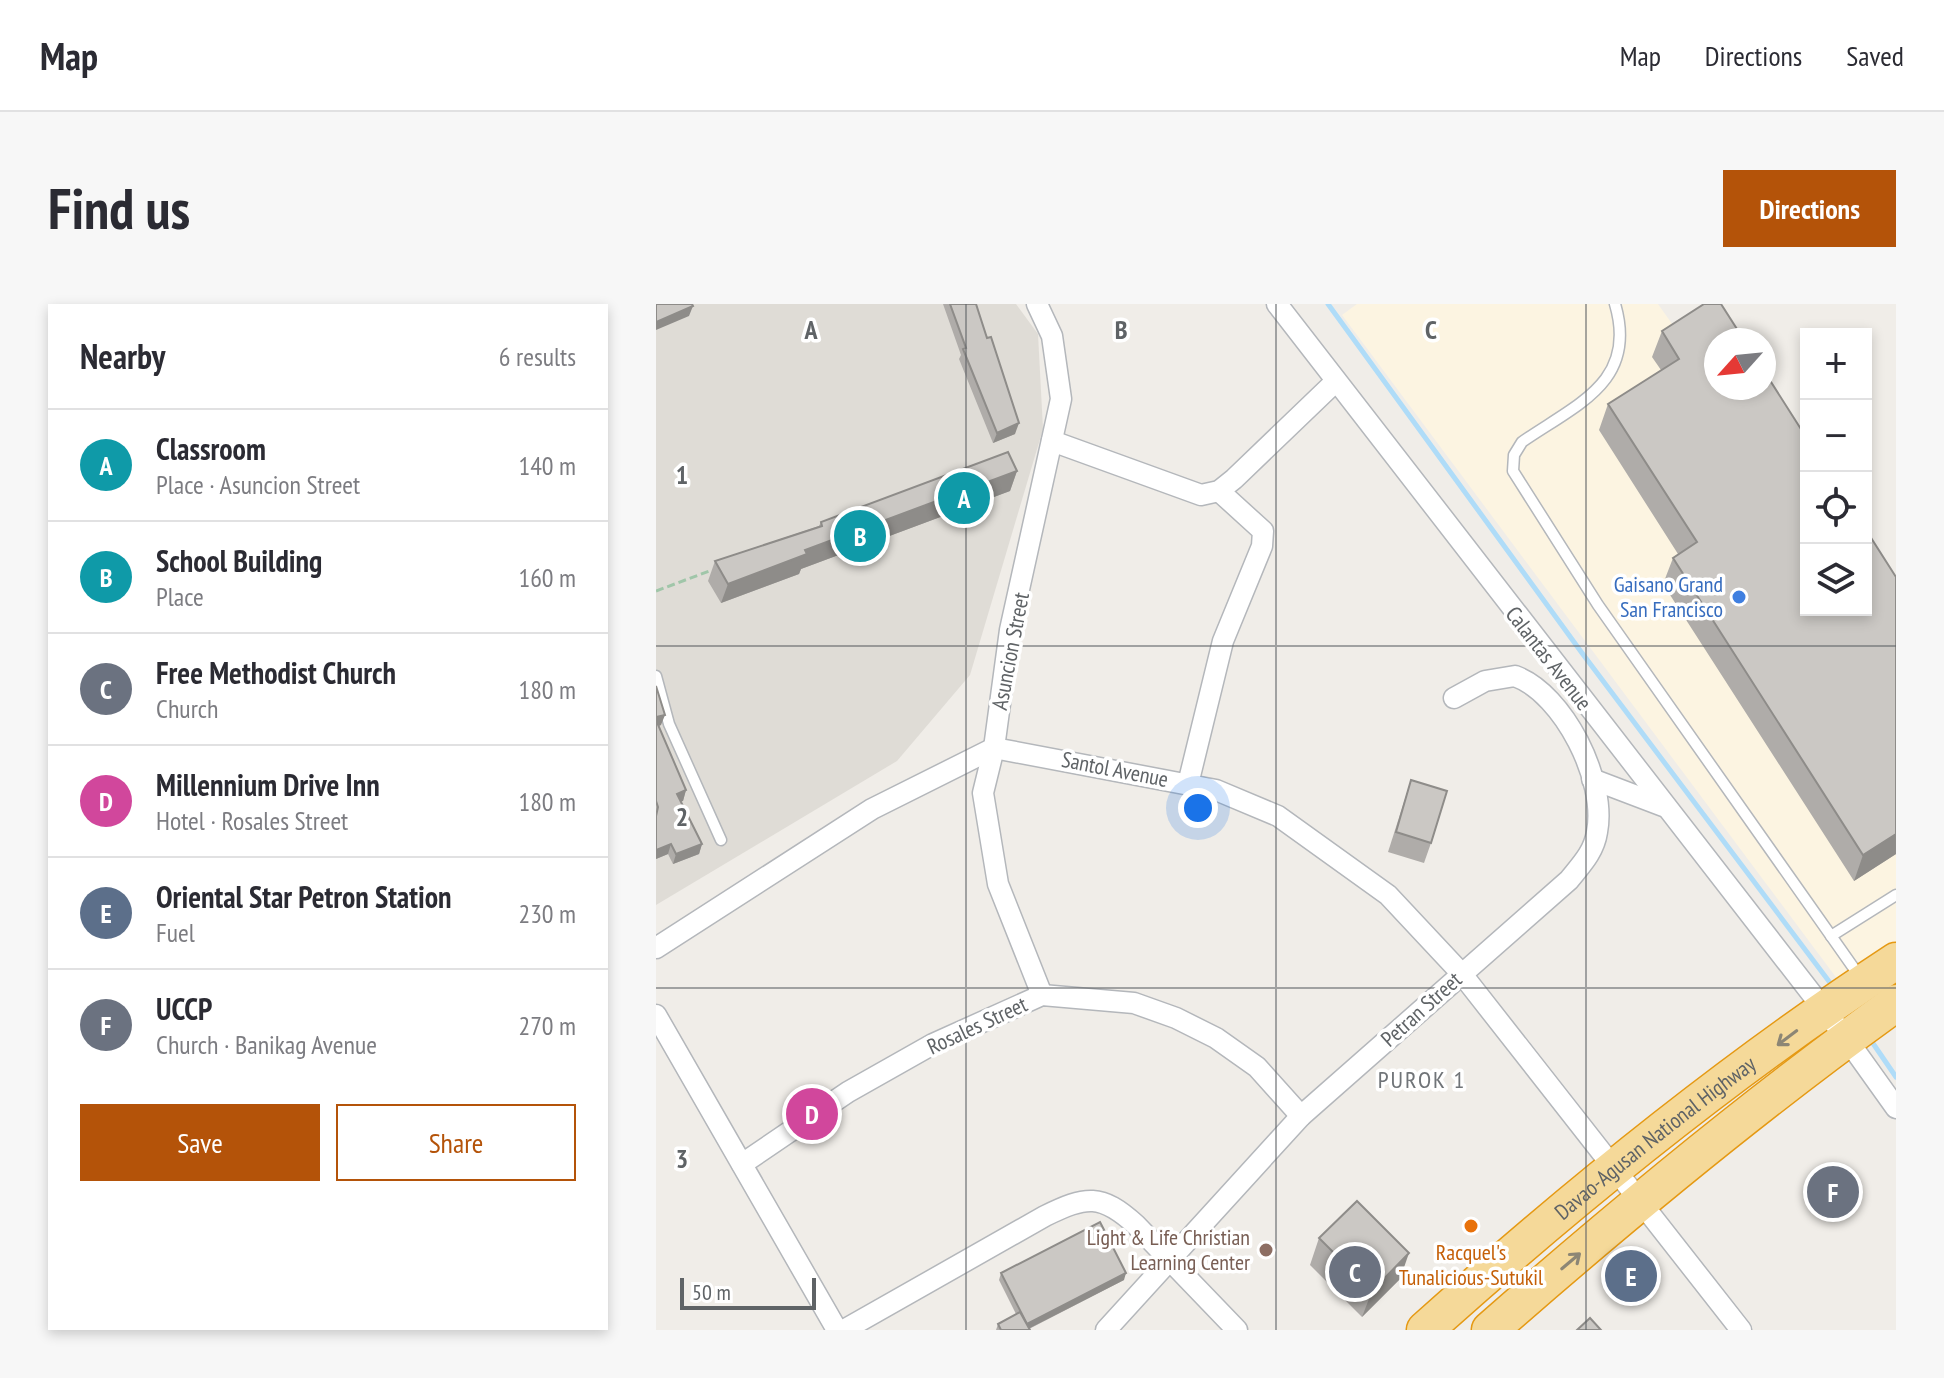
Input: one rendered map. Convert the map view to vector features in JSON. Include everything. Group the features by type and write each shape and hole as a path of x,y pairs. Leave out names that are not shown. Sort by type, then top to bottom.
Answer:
{"highway":[{"name":"Davao-Agusan National Highway","path":"1425,1330 1615,1167 1824,1009 1896,961"},
{"name":"Davao-Agusan National Highway","path":"1490,1330 1642,1201 1846,1038 1896,1003"},
{"path":"1730,1082 1755,1113"}],"street":[{"name":"Asuncion Street","path":"1037,304 1052,336 1061,399 1010,630 994,748 983,793 986,827 998,884 1042,995"},
{"name":"Calantas Avenue","path":"1277,304 1824,1009 1896,1108"},
{"path":"1052,441 1181,491 1201,495 1219,491 1335,382"},
{"path":"1188,784 1223,641 1262,546 1263,531 1256,522 1219,491"},
{"name":"Petran Street","path":"1106,1330 1301,1116 1569,880 1589,856 1597,832 1598,808 1592,779 1569,724 1542,693 1525,680 1503,675 1454,698"},
{"path":"656,948 872,809 994,748"},
{"name":"Santol Avenue","path":"994,748 1216,790 1278,816 1388,895 1461,973 1741,1330"},
{"path":"1592,779 1665,807"},
{"name":"Rosales Street","path":"742,1164 848,1092 933,1044 1042,995 1134,1003 1176,1018 1216,1038 1257,1067 1301,1116"},
{"path":"656,1015 837,1330"},
{"path":"844,1330 1073,1202 1097,1199 1118,1209 1237,1330"}],"lane":[{"path":"1615,304 1622,327 1620,356 1606,380 1522,442 1514,455 1513,471 1598,605 1863,982"},
{"path":"656,676 669,724 721,840"},
{"path":"656,728 669,724"},
{"path":"1831,936 1896,895"}],"path":[{"path":"656,591 716,568"}],"shaded area":[{"path":"656,304 1016,304 1038,334 1043,429 970,675 897,761 656,905"},
{"path":"1357,304 1658,304 1682,338 1704,339 1704,400 1721,400 1800,595 1800,616 1870,616 1896,653 1896,941 1838,980 1342,315"}],"building":[{"path":"656,304 692,304 693,306 656,322"},
{"path":"950,304 976,304 987,338 991,337 1019,423 997,433 963,349 966,348"},
{"name":"Gaisano Grand San Francisco","path":"1704,304 1721,304 1736,328 1704,328 1704,400 1776,400 1776,390 1800,428 1800,616 1872,616 1872,539 1896,577 1896,834 1863,855 1673,558 1697,542 1608,404 1679,359 1662,331"},
{"path":"1008,452 1017,471 805,550 807,554 728,584 715,561 822,526 821,522"},
{"path":"656,686 665,715 656,717"},
{"path":"656,720 686,790 677,794 702,844 676,854 671,844 656,850"},
{"path":"1411,780 1447,791 1431,843 1396,832"},
{"path":"1357,1201 1409,1253 1372,1291 1319,1238"},
{"path":"1100,1222 1126,1273 1027,1324 1001,1273"},
{"path":"1020,1312 1030,1330 1001,1330 998,1324"},
{"path":"1590,1318 1601,1330 1577,1330"}],"waterway":[{"path":"1328,304 1582,653 1834,988"},
{"path":"1870,1039 1896,1077"}],"place":[{"name":"Classroom","path":"964,498"},
{"name":"School Building","path":"860,536"},
{"name":"Gaisano Grand San Francisco","path":"1739,597"},
{"name":"Millennium Drive Inn","path":"812,1114"},
{"name":"UCCP","path":"1833,1192"},
{"name":"Racquel's Tunalicious-Sutukil","path":"1471,1226"},
{"name":"Light & Life Christian Learning Center","path":"1266,1250"},
{"name":"Free Methodist Church","path":"1355,1272"},
{"name":"Oriental Star Petron Station","path":"1631,1276"}],"district":[{"name":"PUROK 1","path":"1422,1079"}]}
